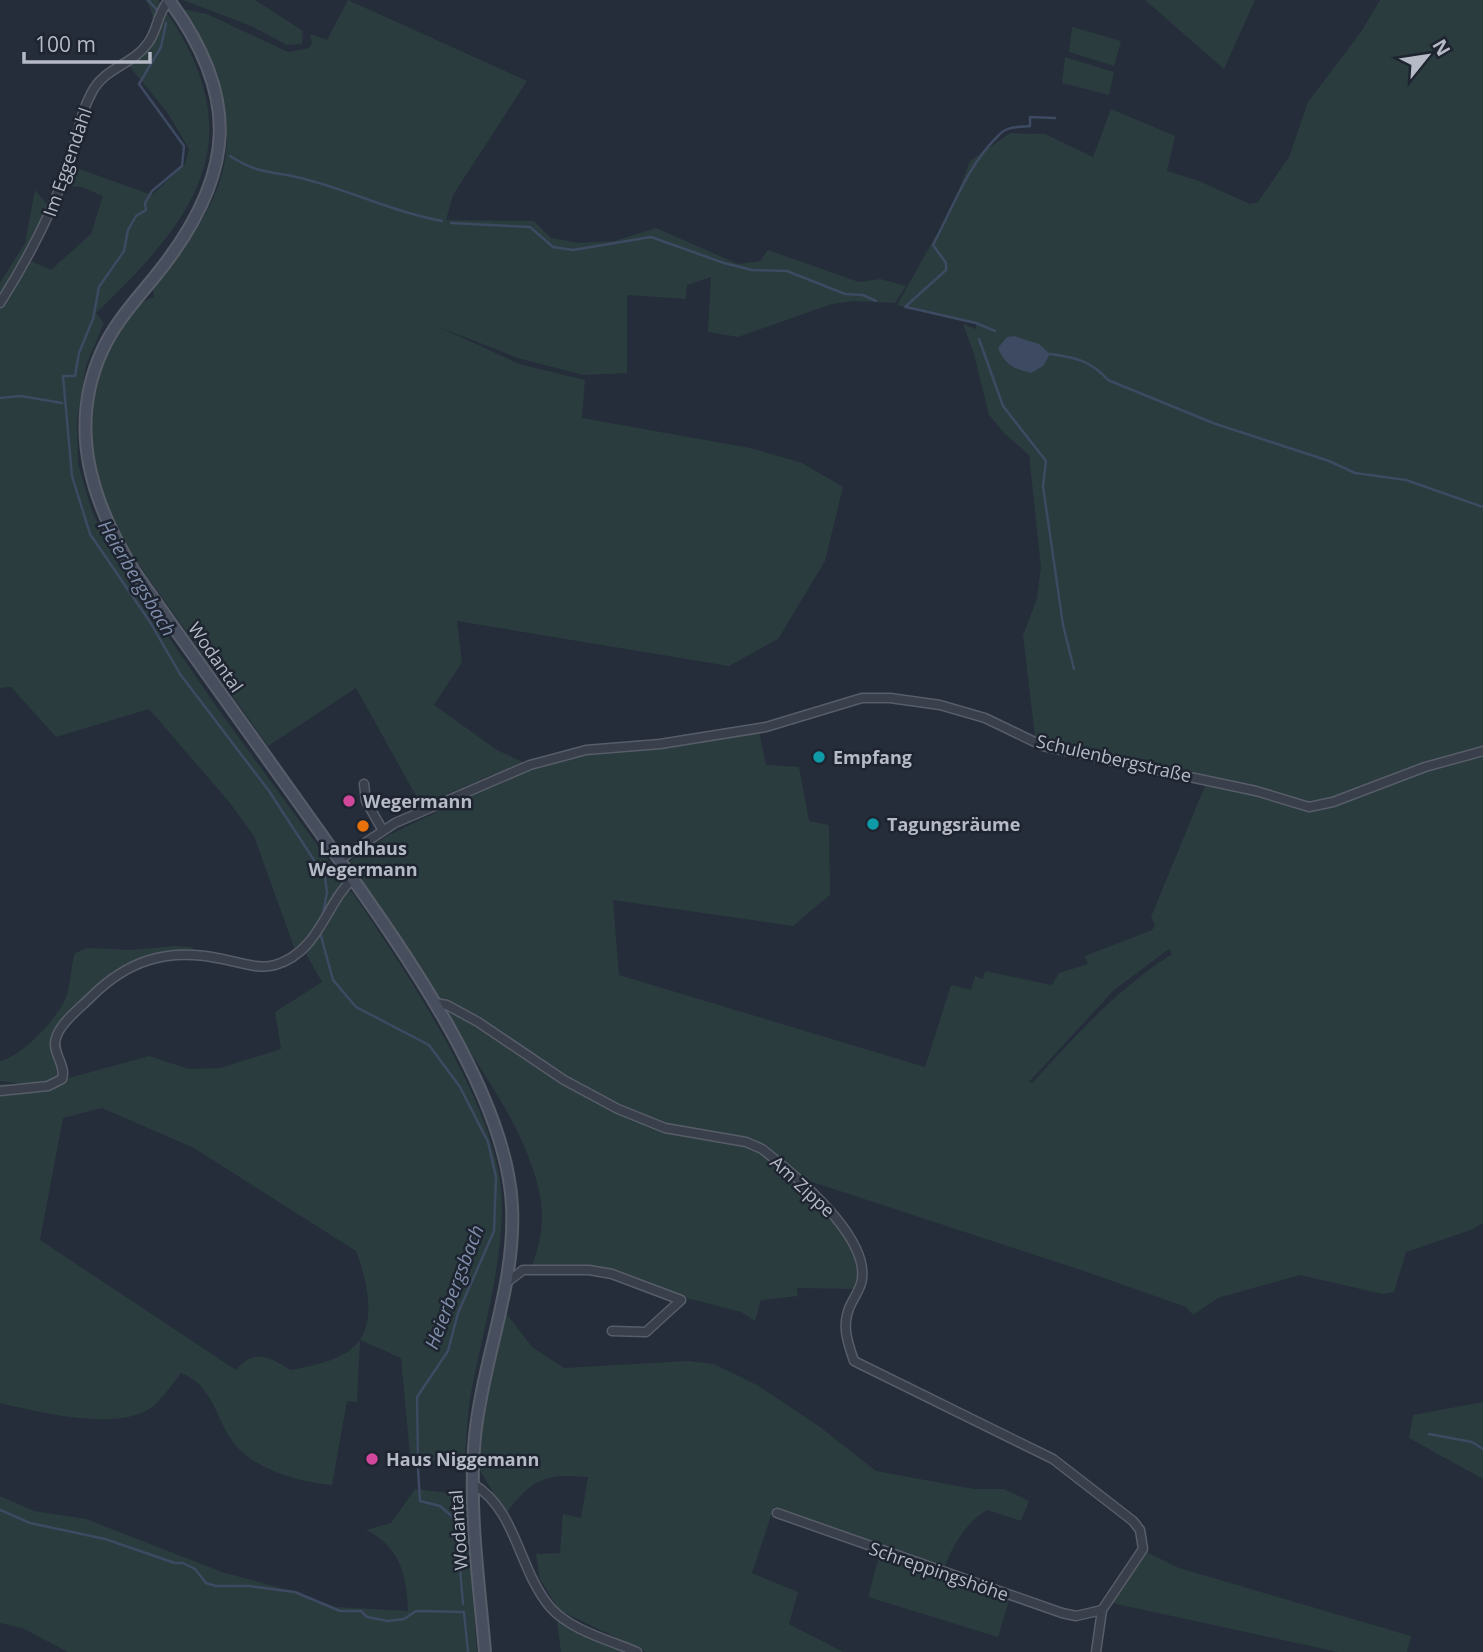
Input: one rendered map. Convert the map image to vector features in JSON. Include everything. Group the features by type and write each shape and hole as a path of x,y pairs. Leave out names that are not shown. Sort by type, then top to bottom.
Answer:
{"main road":[{"name":"Wodantal","path":"169,0 194,39 212,79 219,110 219,153 213,181 198,215 177,248 116,324 99,356 86,410 88,465 103,513 134,571 353,879 435,1003 484,1099 502,1146 512,1204 506,1283 481,1394 475,1435 473,1484 485,1652"}],"street":[{"name":"Im Eggendahl","path":"0,303 49,215 70,160 77,126 92,92 106,72 146,47 153,36 159,15 169,0"},
{"name":"Schulenbergstraße","path":"339,860 382,830 497,777 564,755 660,744 766,727 862,698 890,698 940,705 985,718 1043,746 1256,790 1309,807 1333,802 1425,767 1483,751"},
{"path":"364,784 366,801 382,830"},
{"path":"0,1091 48,1086 60,1080 64,1072 54,1045 58,1032 120,971 140,960 186,956 216,957 247,965 274,965 296,954 319,931 353,879"},
{"name":"Am Zippe","path":"435,1003 447,1005 478,1022 564,1080 618,1110 665,1128 746,1142 762,1149 840,1221 861,1266 861,1284 845,1321 846,1337 854,1361 1053,1459 1112,1503 1140,1530 1143,1549 1102,1610 1096,1652"},
{"path":"506,1283 523,1270 589,1270 612,1274 681,1300 646,1332 611,1331"},
{"path":"473,1484 501,1509 523,1558 550,1607 577,1626 637,1652"},
{"name":"Schreppingshöhe","path":"777,1513 1062,1613 1076,1616 1102,1610"}],"shaded area":[{"path":"145,0 158,0 188,48 205,91 209,131 204,169 188,205 164,240 96,313 104,323 86,365 77,420 78,464 92,511 115,559 216,706 344,882 323,919 295,950 254,836 230,803 149,709 56,737 11,687 0,688 0,308 29,260 51,270 91,234 103,196 82,187 65,186 71,166 152,195 185,164 189,149 167,112 126,62 145,42 152,26 153,18"},
{"path":"183,0 255,0 303,31 302,44 287,45 251,26"},
{"path":"348,0 527,81 453,195 446,220 534,221 551,238 579,243 614,241 656,228 738,264 760,261 768,250 859,282 880,279 906,286 895,303 854,301 832,304 738,337 708,332 711,277 687,285 686,299 627,295 627,373 583,375 518,358 439,327 519,364 585,380 582,418 750,448 802,463 843,487 825,561 778,639 729,666 457,621 462,662 434,705 497,750 527,764 489,776 421,805 356,688 268,746 129,551 102,497 92,462 90,441 94,392 109,344 120,323 136,307 154,297 153,288 204,217 218,185 226,154 226,123 219,89 205,52 183,9 207,14 288,52 309,48 312,43 310,34 327,40"},
{"path":"1145,0 1255,0 1224,69"},
{"path":"1380,0 1483,0 1483,1223 1471,1230 1406,1252 1394,1292 1382,1294 1300,1275 1218,1298 1193,1315 1186,1307 1084,1271 794,1176 841,1227 850,1243 857,1258 859,1274 856,1289 797,1288 798,1296 761,1300 755,1321 741,1312 679,1296 612,1271 531,1268 538,1246 542,1213 536,1179 522,1141 494,1089 349,862 387,836 532,766 565,757 631,751 759,731 766,765 799,767 809,821 829,825 830,895 793,926 613,900 619,975 925,1067 951,985 971,990 975,976 983,979 985,971 1052,985 1059,973 1088,964 1085,956 1152,930 1155,925 1151,917 1209,776 1061,748 1035,737 1023,635 1037,599 1041,567 1029,455 1003,432 989,415 974,354 963,324 976,329 976,324 897,305 953,205 970,161 1010,133 1045,134 1093,157 1111,109 1175,136 1167,171 1199,181 1250,204 1258,202 1289,157 1308,102 1361,32","holes":["1169,949 1172,954 1115,998 1032,1083 1029,1082 1114,990"]},
{"path":"1072,27 1121,41 1114,66 1069,52"},
{"path":"1065,57 1114,72 1109,95 1062,83"},
{"path":"35,190 50,208 0,300 0,283 25,243"},
{"path":"347,891 352,892 446,1042 486,1127 498,1167 502,1204 499,1251 470,1397 464,1462 425,1460 410,1455 401,1358 360,1340 357,1402 347,1401 332,1485 283,1475 249,1457 232,1440 202,1387 181,1373 149,1409 116,1419 76,1418 0,1403 0,1084 26,1084 44,1089 69,1078 149,1056 189,1069 220,1068 281,1049 275,1012 322,982 305,952 326,928","holes":["102,1108 194,1148 356,1251 366,1284 368,1309 364,1332 353,1348 328,1361 290,1370 262,1357 248,1359 236,1370 40,1240 63,1118"]},
{"path":"191,947 199,953 140,959 117,970 53,1037 61,1080 44,1087 0,1081 0,1061 30,1043 50,1022 65,1000 75,953 87,948 130,950"},
{"path":"506,1313 532,1347 564,1368 688,1361 714,1364 757,1385 820,1427 876,1471 974,1489 1004,1489 1029,1501 1021,1521 988,1510 981,1514 961,1535 944,1570 774,1507 752,1573 798,1592 789,1624 843,1652 646,1652 559,1610 540,1579 536,1554 560,1553 563,1514 581,1518 588,1477 560,1476 541,1481 524,1492 506,1513 479,1469 483,1415"},
{"path":"1483,1402 1483,1479 1409,1438 1413,1415"},
{"path":"415,1489 465,1495 477,1652 68,1652 22,1628 0,1623 0,1496 34,1511 86,1519 222,1572 288,1590 336,1607 408,1611 406,1586 394,1553 387,1544 366,1530 391,1523"},
{"path":"1146,1552 1179,1568 1411,1636 1407,1652 1338,1652 1112,1603"},
{"path":"880,1553 1010,1597 998,1637 868,1597"},
{"path":"557,1622 627,1652 561,1652"}],"water":[{"path":"1014,336 1039,344 1050,354 1043,366 1031,373 1015,368 1007,362 998,348 1007,337"}],"waterway":[{"name":"Heierbergsbach","path":"148,0 157,10"},
{"name":"Heierbergsbach","path":"166,23 161,47 139,84 184,146 182,166 152,191 145,203 146,210 136,216 128,230 124,251 99,287 93,319 79,353 75,376 63,376 72,476 90,534 150,622 180,674 269,791 325,877 327,893 323,914"},
{"path":"905,307 946,270 946,263 933,245 962,187 988,146 1006,130 1030,126 1030,117 1055,118"},
{"path":"230,156 257,169 319,183 442,221"},
{"path":"451,223 530,227 553,247 573,250 651,237 724,263 752,270 787,271 845,294 863,295 876,301"},
{"path":"906,307 976,323 995,331"},
{"path":"979,339 1003,406 1046,461 1043,486 1063,625 1074,669"},
{"path":"1050,354 1082,361 1108,380 1213,423 1329,461 1355,473 1406,480 1483,507"},
{"path":"0,398 21,396 62,403"},
{"name":"Heierbergsbach","path":"321,936 333,980 356,1007 429,1045 460,1087 488,1142 496,1177 494,1231 458,1313 448,1351 417,1397 418,1462"},
{"path":"1429,1434 1472,1442 1483,1449"},
{"name":"Heierbergsbach","path":"418,1468 420,1501 440,1506 456,1520 463,1604"},
{"path":"0,1510 30,1523 105,1539 175,1563 183,1563 195,1569 206,1583 216,1586 249,1586 295,1592 340,1611 361,1611 367,1617 388,1621 404,1619 416,1611 464,1612 468,1652"}],"place":[{"name":"Empfang","path":"819,757"},
{"name":"Wegermann","path":"349,801"},
{"name":"Tagungsräume","path":"873,824"},
{"name":"Landhaus Wegermann","path":"363,826"},
{"name":"Haus Niggemann","path":"372,1459"}]}
